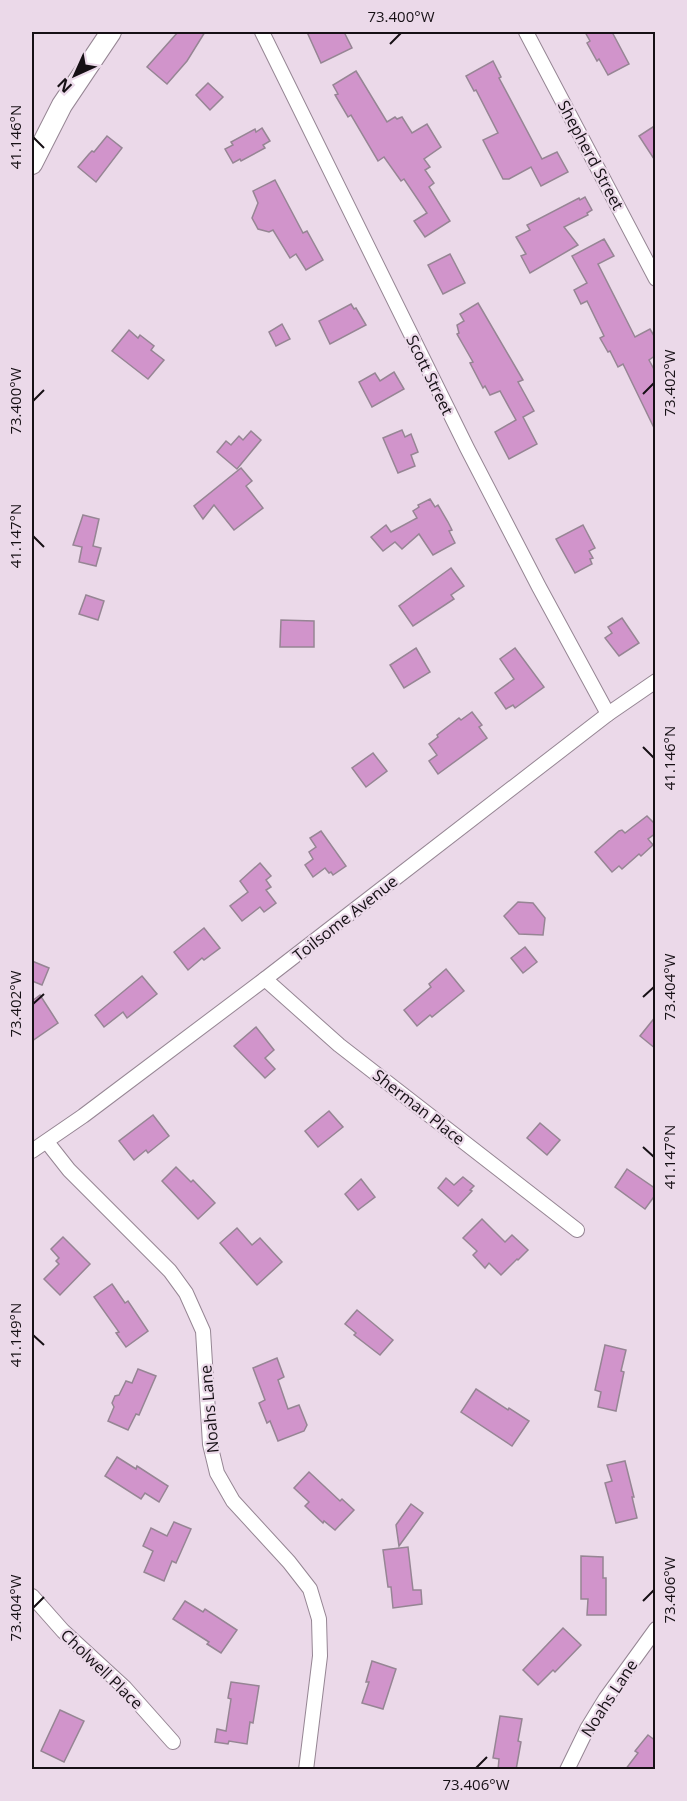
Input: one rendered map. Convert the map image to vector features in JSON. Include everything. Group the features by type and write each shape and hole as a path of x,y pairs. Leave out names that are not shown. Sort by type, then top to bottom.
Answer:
{"street":[{"path":"32,164 62,105 111,32"},
{"name":"Scott Street","path":"262,32 466,448 608,714"},
{"name":"Shepherd Street","path":"526,32 656,279"},
{"name":"Toilsome Avenue","path":"32,1151 265,979 608,714 656,681"},
{"name":"Sherman Place","path":"265,979 339,1045 578,1230"},
{"name":"Noahs Lane","path":"47,1142 69,1170 170,1271 186,1293 203,1331 210,1444 218,1473 233,1501 289,1562 310,1589 319,1619 320,1656 306,1770"},
{"name":"Cholwell Place","path":"32,1596 63,1632 125,1689 173,1742"},
{"name":"Noahs Lane","path":"567,1770 592,1721 656,1629"}],"building":[{"path":"178,32 205,32 187,61 167,84 147,67"},
{"path":"307,32 344,32 352,48 321,63"},
{"path":"585,32 612,32 629,64 608,75 587,43 590,41"},
{"path":"493,61 501,77 499,78 542,159 557,152 568,172 541,186 531,167 509,179 503,179 483,140 498,133 476,90 474,91 466,76"},
{"path":"356,71 387,122 395,117 397,119 402,117 412,133 427,124 441,147 424,159 430,167 425,170 434,183 429,187 450,221 425,237 414,221 427,213 404,179 401,181 384,157 378,161 351,115 348,117 335,95 338,94 333,85"},
{"path":"208,83 223,97 210,110 196,95"},
{"path":"656,125 656,162 639,136"},
{"path":"262,128 270,141 263,145 265,148 233,163 225,149 233,145 231,142 255,129 256,132"},
{"path":"107,136 122,148 96,182 78,167"},
{"path":"275,180 303,233 307,231 323,260 306,270 296,254 290,258 273,230 269,232 258,229 252,218 258,203 253,191"},
{"path":"585,197 592,210 587,213 588,215 564,227 578,245 530,273 521,256 526,254 516,237 530,230 527,225"},
{"path":"604,239 614,256 598,264 635,337 650,329 656,339 656,355 649,360 656,373 656,432 623,364 618,367 600,338 604,336 587,301 581,304 574,290 587,283 572,256"},
{"path":"450,254 465,283 443,294 428,265"},
{"path":"478,303 523,380 518,382 534,411 523,417 537,444 509,459 495,432 516,420 500,391 490,395 485,386 483,388 470,363 473,362 457,334 459,333 457,325 464,321 460,314"},
{"path":"351,304 366,325 330,344 319,321"},
{"path":"282,324 290,339 276,346 269,332"},
{"path":"129,330 138,338 140,335 154,346 151,350 164,360 148,379 112,351"},
{"path":"394,372 404,389 372,407 359,382 375,373 380,381"},
{"path":"402,430 405,437 411,434 418,452 411,455 415,466 398,473 383,438"},
{"path":"251,431 261,440 237,469 217,452 226,441 231,445 239,436 243,440"},
{"path":"241,468 252,481 246,486 263,508 234,530 214,505 203,519 194,506"},
{"path":"430,499 435,507 438,505 448,522 452,530 449,531 455,543 433,555 419,534 402,549 395,542 383,551 371,537 386,525 391,532 417,518 413,511 419,507 418,505"},
{"path":"83,515 99,519 93,546 101,548 96,566 79,562 82,547 73,545"},
{"path":"583,525 595,548 589,551 593,558 590,559 592,564 575,573 556,539"},
{"path":"451,568 464,586 451,595 454,599 413,626 399,606"},
{"path":"86,595 104,601 98,620 79,614"},
{"path":"622,618 639,643 619,656 605,638 612,633 608,627"},
{"path":"281,620 314,621 314,647 280,647"},
{"path":"416,648 430,672 404,688 390,665"},
{"path":"515,648 544,687 515,708 513,705 506,709 495,693 514,679 500,659"},
{"path":"472,712 482,725 479,727 487,738 438,774 429,761 437,755 429,744 459,718 461,720"},
{"path":"373,753 387,771 366,787 352,768"},
{"path":"647,816 656,825 656,833 648,839 653,845 622,869 619,866 612,872 595,852 619,831 622,830 625,833"},
{"path":"321,831 346,866 333,875 325,868 313,877 305,865 313,859 309,852 316,847 310,838"},
{"path":"260,863 271,876 266,880 271,887 266,890 276,903 264,912 260,907 242,921 230,906 248,892 240,881"},
{"path":"518,902 533,903 545,918 543,935 519,934 504,916"},
{"path":"204,928 220,948 204,960 202,958 188,970 174,952"},
{"path":"525,947 537,962 523,973 511,958"},
{"path":"32,961 49,968 42,985 32,981"},
{"path":"446,969 464,991 417,1026 404,1010 431,987 429,984"},
{"path":"142,976 157,994 127,1018 123,1012 104,1027 95,1015"},
{"path":"40,995 58,1023 32,1041 32,1001"},
{"path":"656,1016 656,1049 640,1036"},
{"path":"256,1027 274,1050 265,1058 275,1069 265,1078 234,1046"},
{"path":"329,1111 343,1127 318,1147 305,1131"},
{"path":"153,1115 169,1136 148,1153 146,1150 134,1160 119,1141"},
{"path":"540,1123 560,1140 547,1155 527,1138"},
{"path":"176,1167 191,1182 193,1180 215,1203 198,1219 162,1181"},
{"path":"627,1169 656,1189 656,1194 645,1209 615,1187"},
{"path":"463,1177 474,1186 458,1206 438,1188 446,1178 454,1185"},
{"path":"361,1179 375,1197 358,1210 345,1194"},
{"path":"482,1219 505,1242 512,1235 528,1250 501,1275 489,1263 485,1268 473,1255 477,1251 463,1238"},
{"path":"237,1228 252,1245 260,1238 282,1262 257,1285 220,1243"},
{"path":"63,1237 90,1264 60,1295 44,1279 59,1264 56,1261 59,1258 51,1249"},
{"path":"112,1284 125,1303 128,1301 148,1331 126,1347 116,1333 119,1332 94,1297"},
{"path":"357,1310 393,1340 380,1355 354,1335 356,1333 345,1324"},
{"path":"605,1345 626,1350 616,1411 598,1407 601,1392 595,1390"},
{"path":"277,1358 284,1377 278,1380 288,1409 299,1405 307,1425 304,1431 278,1441 259,1403 265,1400 253,1368"},
{"path":"138,1369 156,1376 139,1415 136,1414 128,1430 108,1421 114,1407 112,1403 115,1396 119,1395 126,1381 132,1383"},
{"path":"476,1389 529,1421 512,1446 461,1412"},
{"path":"117,1457 136,1469 137,1466 168,1486 159,1502 145,1493 141,1499 105,1476"},
{"path":"625,1461 637,1518 616,1523 605,1483 612,1481 607,1465"},
{"path":"309,1472 340,1501 342,1499 354,1510 335,1530 324,1521 323,1523 305,1506 309,1502 294,1488"},
{"path":"411,1504 423,1513 399,1546 396,1525"},
{"path":"174,1522 191,1529 176,1563 172,1561 164,1581 144,1572 153,1551 143,1546 151,1528 167,1536"},
{"path":"408,1547 413,1590 421,1590 422,1604 393,1608 383,1550"},
{"path":"581,1556 603,1557 603,1578 606,1578 606,1615 587,1615 588,1599 581,1599"},
{"path":"185,1601 203,1612 205,1609 237,1630 221,1653 207,1644 209,1642 173,1619"},
{"path":"563,1628 581,1645 555,1672 553,1670 538,1685 523,1670"},
{"path":"372,1661 396,1669 383,1709 362,1703 369,1682 366,1682"},
{"path":"231,1682 259,1686 247,1744 229,1741 228,1744 215,1742 217,1729 226,1731"},
{"path":"60,1710 84,1721 64,1762 41,1751"},
{"path":"500,1716 522,1719 516,1770 498,1770 499,1759 493,1758"},
{"path":"648,1735 656,1741 656,1765 652,1770 625,1770 638,1753 635,1751"}]}
